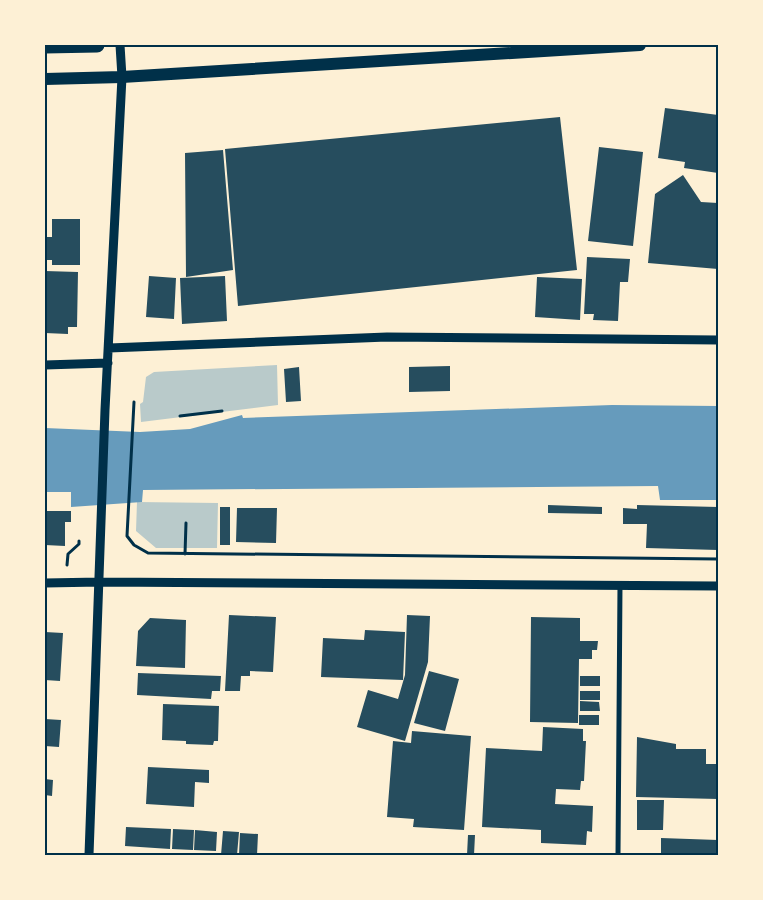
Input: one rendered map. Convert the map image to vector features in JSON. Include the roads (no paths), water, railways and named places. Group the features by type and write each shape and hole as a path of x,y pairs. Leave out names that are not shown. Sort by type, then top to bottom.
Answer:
{"highway":[{"path":"45,46 97,45"}],"main road":[{"path":"45,79 122,77 640,45"}],"street":[{"path":"89,855 105,410 122,77 120,45"},
{"path":"109,348 387,336 718,340"},
{"path":"45,364 108,363"},
{"path":"45,583 620,584 718,586"},
{"path":"618,855 620,584"}],"water":[{"path":"612,405 718,406 718,500 660,500 658,486 143,490 142,502 71,507 71,492 45,492 45,428 140,432 190,429 242,415 243,418"}]}
